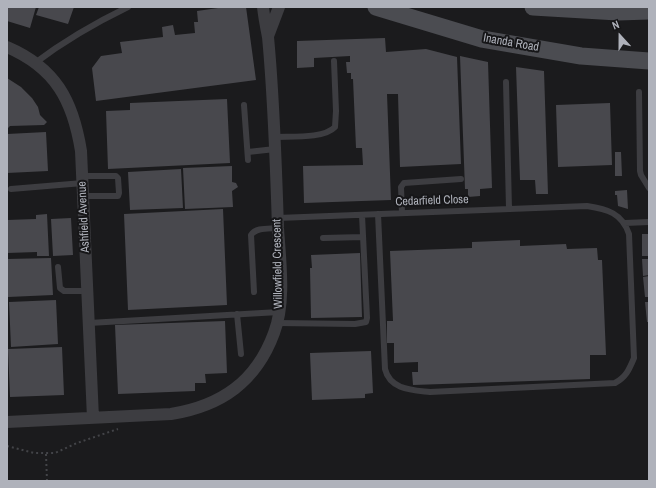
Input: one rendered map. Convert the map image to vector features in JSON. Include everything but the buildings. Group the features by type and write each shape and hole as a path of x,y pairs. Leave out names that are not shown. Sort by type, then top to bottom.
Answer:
{"main road":[{"name":"Inanda Road","path":"376,7 482,39 581,56 649,61"},
{"path":"533,7 618,12 649,11"}],"street":[{"name":"Willowfield Crescent","path":"7,422 171,414 196,409 212,403 234,390 249,376 266,353 275,331 278,317 281,283 275,143 268,36 263,7"},
{"name":"Willowfield Crescent","path":"268,36 279,7"},
{"name":"Ashfield Avenue","path":"7,47 24,55 54,81 62,92 74,116 82,151 93,418"}],"lane":[{"path":"35,63 56,48 102,20 128,7"},
{"path":"248,152 275,143 327,132 334,127 336,111 334,61"},
{"path":"506,82 509,209"},
{"path":"639,92 640,171 649,188"},
{"path":"244,105 248,160"},
{"path":"11,189 116,176 118,178 118,196 84,196"},
{"path":"402,213 401,187 404,183 462,179"},
{"name":"Cedarfield Close","path":"254,292 251,235 257,230 278,223 378,214 587,206 602,208 615,215 625,223"},
{"path":"378,214 385,369 387,376 402,388 430,392 614,382 621,379 629,372 634,358 629,234 625,223 649,222"},
{"path":"89,323 237,314 355,324 366,322 362,215"},
{"path":"322,238 363,236"},
{"path":"58,267 61,290 88,291"},
{"path":"237,314 240,354"}],"path":[{"path":"7,446 34,453 55,453 77,443 120,428"},
{"path":"46,454 47,481"}]}
